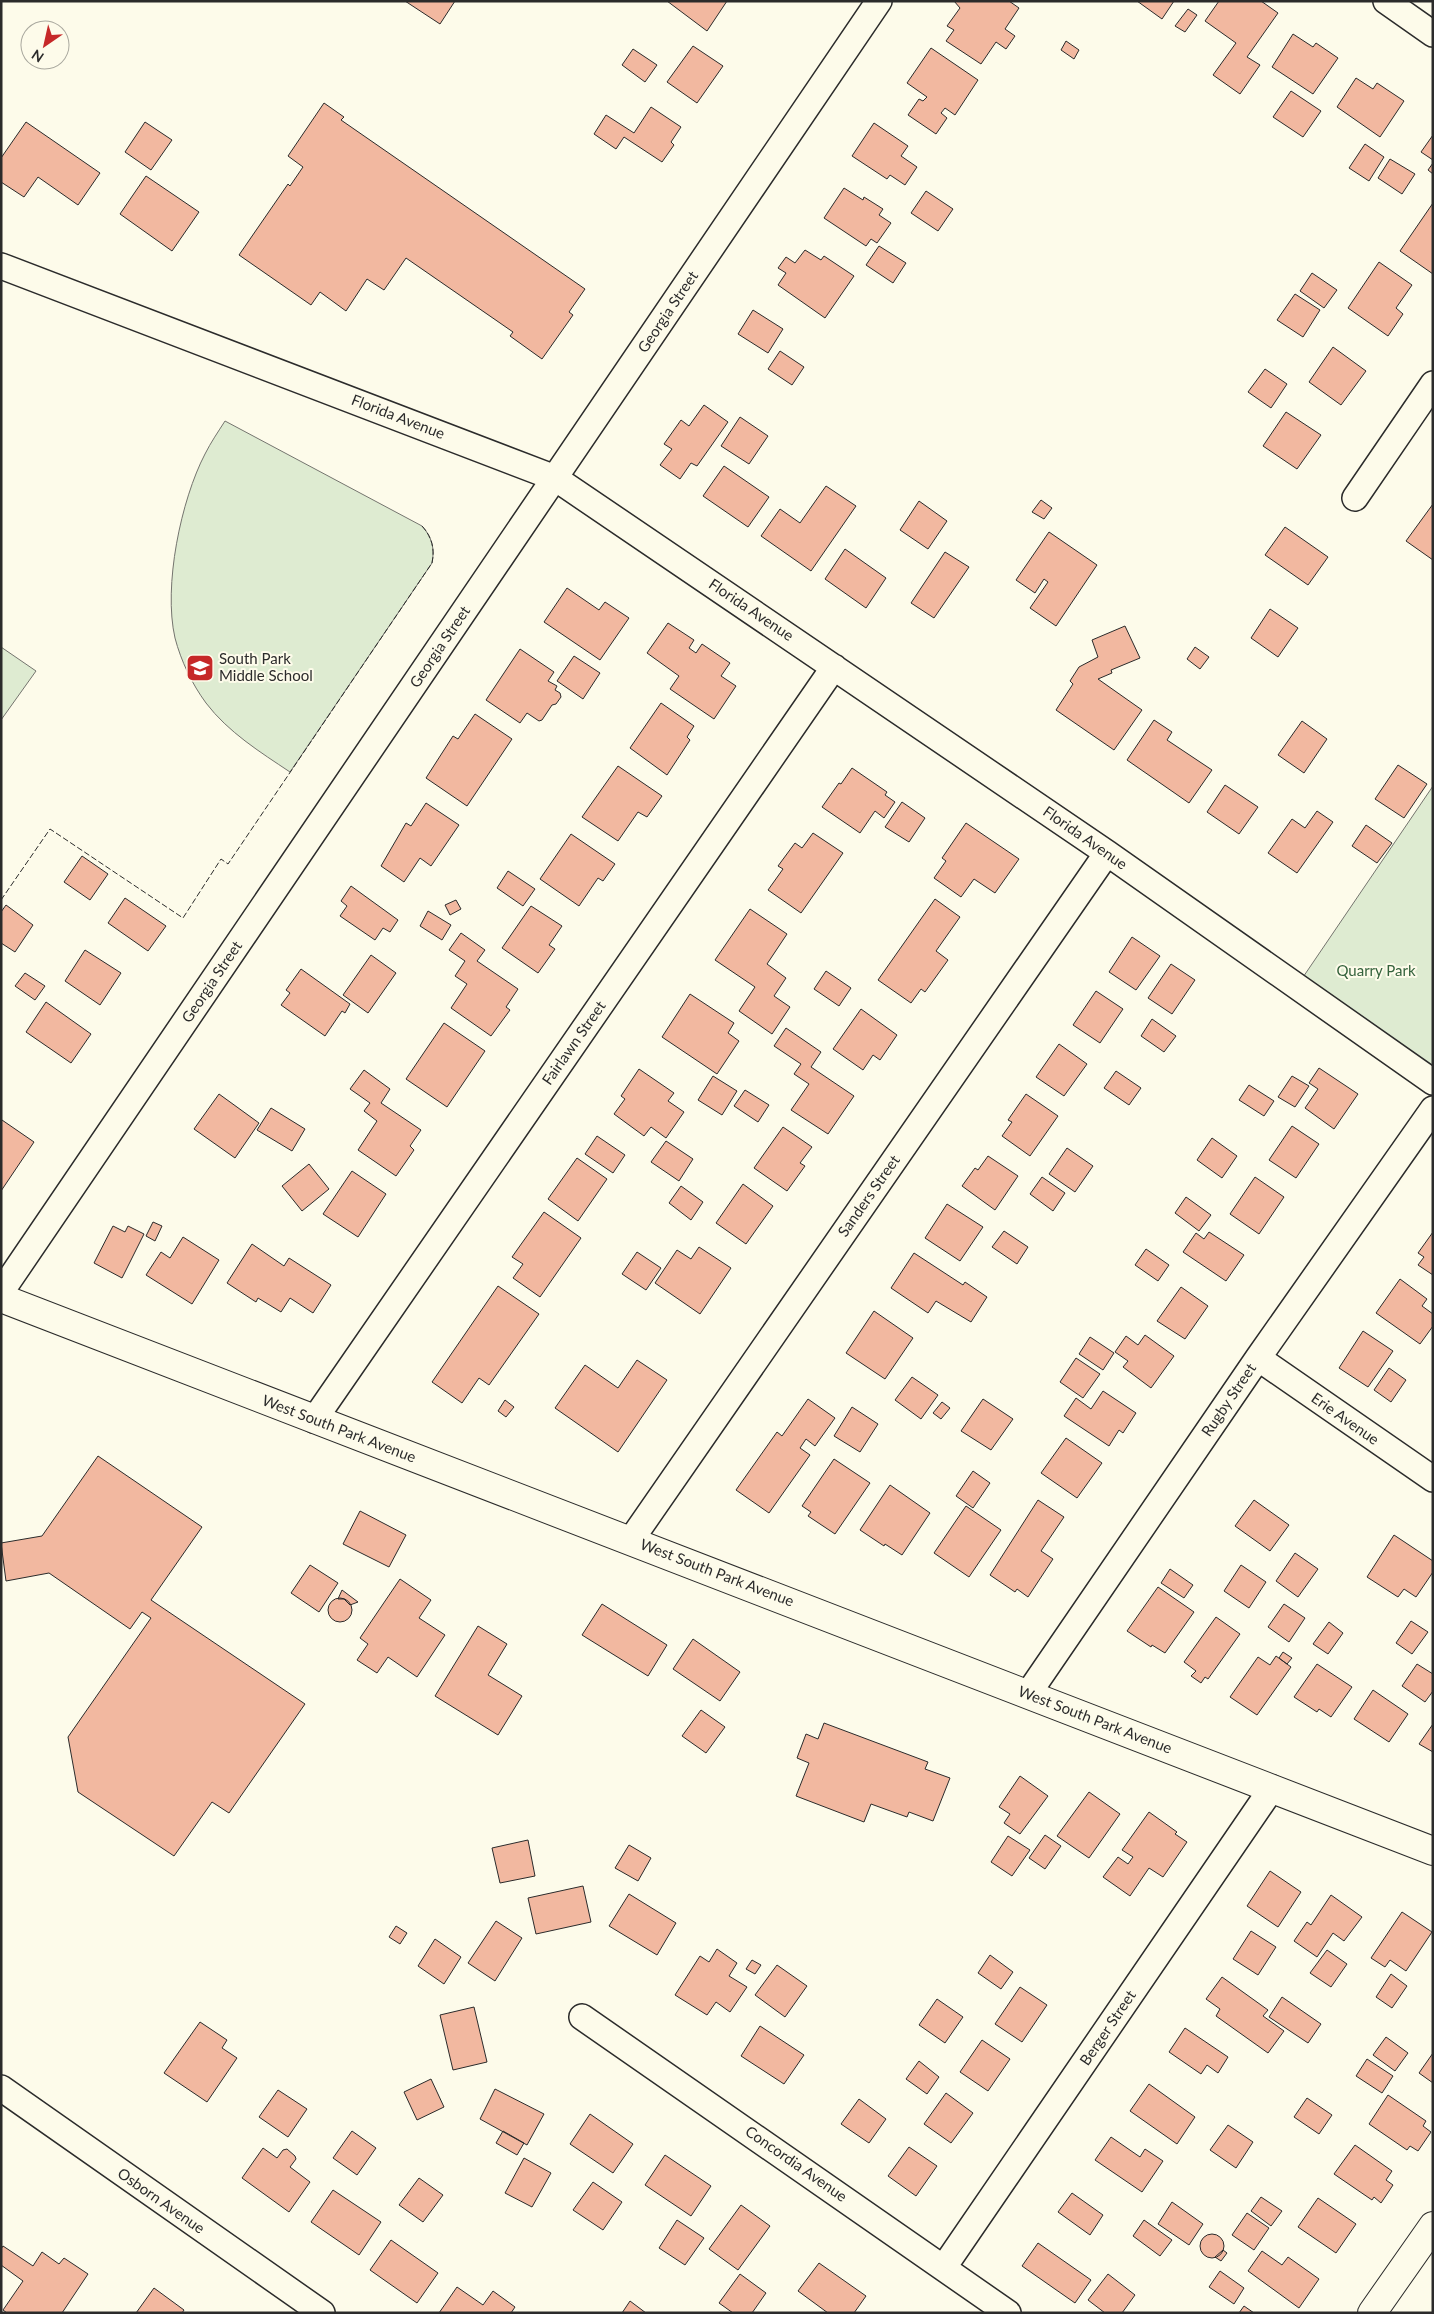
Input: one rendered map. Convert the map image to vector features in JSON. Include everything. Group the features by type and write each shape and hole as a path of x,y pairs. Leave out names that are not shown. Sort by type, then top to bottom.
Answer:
{"main road":[{"name":"West South Park Avenue","path":"1,1298 1433,1851"},
{"path":"1372,2313 1433,2226"}],"street":[{"name":"Georgia Street","path":"1,1292 879,1"},
{"path":"1386,1 1433,34"},
{"name":"Florida Avenue","path":"1,266 555,478 1107,853 1433,1082"},
{"path":"1355,498 1433,384"},
{"name":"Fairlawn Street","path":"314,1420 834,667"},
{"name":"Sanders Street","path":"630,1540 1107,853"},
{"name":"Rugby Street","path":"1028,1694 1258,1358 1433,1109"},
{"name":"Erie Avenue","path":"1258,1358 1433,1479"},
{"name":"Berger Street","path":"944,2267 1272,1788"},
{"name":"Concordia Avenue","path":"582,2017 1008,2313"},
{"name":"Osborn Avenue","path":"1,2088 322,2313"}],"green space":[{"path":"225,421 422,526 428,534 433,548 432,563 290,772 245,741 224,723 206,703 184,664 175,638 171,594 173,569 182,519 196,473 207,450"},
{"path":"1,647 36,671 1,720"},
{"name":"Quarry Park","path":"1433,786 1433,1080 1297,986"}],"building":[{"path":"405,1 455,1 440,24"},
{"path":"667,1 727,1 707,31"},
{"path":"954,1 1009,1 1019,8 1005,29 1015,36 1006,49 996,42 981,64 946,41 954,30 947,26 960,8"},
{"path":"1137,1 1174,1 1162,19"},
{"path":"1219,1 1261,1 1278,13 1247,57 1260,65 1240,94 1213,75 1236,43 1205,21"},
{"path":"1188,9 1197,15 1185,32 1175,26"},
{"path":"1293,34 1313,47 1316,43 1338,58 1313,94 1272,67"},
{"path":"1066,41 1079,50 1074,59 1061,50"},
{"path":"693,46 723,66 697,103 667,82"},
{"path":"931,48 978,80 955,115 945,108 941,113 947,118 936,134 908,115 919,99 923,101 927,97 907,83"},
{"path":"633,49 657,65 645,82 622,65"},
{"path":"1356,78 1373,89 1377,83 1404,101 1380,137 1337,107"},
{"path":"1291,91 1321,111 1303,137 1273,117"},
{"path":"324,103 344,117 341,120 585,289 569,312 573,315 542,359 510,336 513,332 406,258 384,290 367,279 346,311 320,292 311,305 239,255 288,184 290,186 303,167 288,156"},
{"path":"651,107 681,127 671,142 674,145 662,162 624,137 616,149 594,134 606,115 634,133"},
{"path":"26,122 100,173 78,205 38,177 24,197 1,182 1,158"},
{"path":"145,122 172,140 151,170 125,152"},
{"path":"874,123 908,146 901,156 917,167 905,185 890,175 887,179 852,156"},
{"path":"1433,135 1433,160 1421,152"},
{"path":"1365,144 1384,157 1369,181 1349,168"},
{"path":"1390,159 1415,174 1402,194 1378,178"},
{"path":"1433,163 1433,174 1428,170"},
{"path":"146,176 199,212 172,251 120,214"},
{"path":"844,188 863,200 864,197 883,209 879,215 891,223 877,243 871,239 866,246 824,218"},
{"path":"926,191 953,209 938,231 911,213"},
{"path":"1433,203 1433,274 1400,251"},
{"path":"879,246 906,263 893,283 866,265"},
{"path":"805,250 821,260 824,256 854,276 825,318 778,285 786,273 778,268 786,257 795,263"},
{"path":"1379,262 1412,285 1396,308 1403,314 1388,336 1348,308"},
{"path":"1312,273 1337,290 1324,308 1300,291"},
{"path":"1295,294 1320,310 1303,337 1277,320"},
{"path":"753,310 783,329 768,353 738,334"},
{"path":"1333,347 1366,371 1341,405 1309,382"},
{"path":"780,351 804,367 792,385 768,369"},
{"path":"1265,369 1287,384 1271,408 1248,392"},
{"path":"704,405 728,422 697,466 691,463 680,479 660,465 672,449 664,444 681,420 689,426"},
{"path":"1286,412 1321,435 1297,469 1263,446"},
{"path":"740,417 768,436 749,464 721,446"},
{"path":"724,466 769,497 748,527 703,496"},
{"path":"826,486 856,506 811,571 761,536 780,509 800,523"},
{"path":"1041,500 1052,508 1044,519 1032,512"},
{"path":"919,501 947,521 928,549 900,530"},
{"path":"1433,504 1433,560 1406,541"},
{"path":"1285,527 1328,557 1308,585 1265,555"},
{"path":"1049,532 1097,565 1056,626 1030,608 1048,582 1044,579 1035,593 1016,580"},
{"path":"845,549 886,578 866,608 825,579"},
{"path":"945,552 969,567 934,618 911,603"},
{"path":"567,588 599,610 605,602 629,618 600,660 544,622"},
{"path":"1270,609 1298,628 1278,657 1251,638"},
{"path":"668,623 694,640 689,648 696,653 702,644 730,663 721,676 736,686 714,719 670,689 679,676 647,653"},
{"path":"1125,626 1140,658 1111,670 1112,673 1098,679 1142,710 1114,750 1056,710 1073,684 1070,681 1079,667 1098,657 1092,640"},
{"path":"1195,647 1209,657 1200,669 1187,659"},
{"path":"520,649 554,672 548,681 557,686 555,690 560,693 561,697 556,704 552,705 542,720 539,721 527,713 520,723 486,700"},
{"path":"574,656 600,673 583,699 557,681"},
{"path":"661,703 694,726 687,737 690,740 667,775 630,748"},
{"path":"475,714 512,739 467,806 426,778 453,736 458,739"},
{"path":"1154,720 1172,732 1167,740 1212,770 1189,803 1127,760"},
{"path":"1302,721 1327,739 1304,773 1278,755"},
{"path":"1398,765 1427,784 1404,818 1375,799"},
{"path":"618,766 662,796 647,817 638,812 618,841 582,817"},
{"path":"852,768 887,792 885,795 895,802 884,818 875,811 860,833 822,807"},
{"path":"1225,785 1258,807 1239,834 1207,812"},
{"path":"902,802 925,818 909,842 885,827"},
{"path":"426,803 459,825 431,866 420,858 404,882 381,866 406,823 411,826"},
{"path":"1317,811 1333,822 1297,873 1268,853 1292,819 1305,828"},
{"path":"966,823 1019,859 995,893 974,879 961,897 934,878 946,861 942,858"},
{"path":"1366,825 1392,843 1377,863 1352,846"},
{"path":"813,833 843,853 801,913 768,890 783,869 778,866 795,843 802,848"},
{"path":"571,834 615,864 603,881 598,878 579,906 540,879"},
{"path":"82,856 108,874 90,900 64,882"},
{"path":"508,871 535,889 523,906 497,888"},
{"path":"351,886 398,920 390,932 383,928 375,940 340,916 347,906 341,901"},
{"path":"125,898 166,926 148,951 108,923"},
{"path":"935,899 960,917 936,951 948,960 925,992 921,989 911,1003 878,980"},
{"path":"456,900 461,909 450,915 445,905"},
{"path":"6,905 33,925 15,952 1,943 1,912"},
{"path":"531,906 562,926 549,945 555,949 538,973 502,948"},
{"path":"750,909 787,934 767,964 786,978 774,996 790,1007 772,1034 739,1011 755,987 715,960"},
{"path":"428,911 451,925 442,940 420,926"},
{"path":"461,933 485,950 477,961 518,989 506,1007 510,1010 491,1036 451,1008 467,984 455,976 465,961 449,950"},
{"path":"1132,937 1160,956 1136,990 1109,972"},
{"path":"85,950 121,973 100,1005 65,981"},
{"path":"371,955 396,973 368,1013 343,995"},
{"path":"1171,964 1195,980 1172,1014 1148,998"},
{"path":"301,969 350,1004 345,1013 342,1011 325,1036 281,1005 290,993 286,990"},
{"path":"826,971 851,988 839,1006 814,989"},
{"path":"25,973 45,986 35,1000 15,986"},
{"path":"1096,991 1123,1009 1100,1043 1073,1025"},
{"path":"690,994 734,1023 728,1033 739,1041 717,1074 662,1037"},
{"path":"46,1002 91,1034 71,1063 26,1032"},
{"path":"861,1009 897,1035 880,1060 873,1055 863,1070 833,1049"},
{"path":"1152,1019 1176,1036 1164,1052 1141,1036"},
{"path":"444,1023 485,1051 447,1107 406,1079"},
{"path":"786,1028 821,1052 811,1067 854,1096 828,1134 791,1110 809,1084 794,1074 801,1064 774,1046"},
{"path":"1059,1044 1087,1064 1064,1096 1036,1077"},
{"path":"1319,1068 1358,1094 1334,1129 1305,1108 1318,1089 1309,1083"},
{"path":"639,1069 674,1093 668,1101 684,1112 666,1138 651,1127 644,1136 614,1114 625,1099 621,1096"},
{"path":"364,1070 390,1089 381,1103 421,1130 410,1146 414,1150 396,1176 358,1150 377,1121 364,1111 370,1103 350,1089"},
{"path":"1116,1071 1141,1088 1129,1105 1104,1088"},
{"path":"713,1076 737,1091 722,1115 698,1100"},
{"path":"1292,1076 1309,1086 1295,1107 1278,1097"},
{"path":"1249,1085 1274,1101 1264,1116 1239,1100"},
{"path":"745,1090 769,1105 758,1122 734,1106"},
{"path":"219,1094 259,1123 235,1158 194,1129"},
{"path":"1026,1094 1058,1116 1030,1156 1002,1136 1012,1122 1008,1120"},
{"path":"271,1108 305,1129 292,1151 257,1130"},
{"path":"2,1120 34,1142 1,1191 1,1122"},
{"path":"1292,1126 1319,1144 1296,1178 1269,1160"},
{"path":"783,1127 812,1147 800,1163 805,1166 787,1191 754,1168"},
{"path":"597,1136 625,1155 613,1173 585,1154"},
{"path":"1212,1138 1237,1156 1222,1178 1197,1160"},
{"path":"666,1141 693,1159 679,1181 651,1162"},
{"path":"1067,1148 1093,1166 1075,1192 1049,1174"},
{"path":"988,1156 1018,1176 995,1210 962,1186 975,1168 978,1170"},
{"path":"577,1158 607,1179 578,1221 548,1199"},
{"path":"309,1164 329,1189 302,1211 282,1186"},
{"path":"352,1171 386,1194 358,1237 323,1214"},
{"path":"1042,1177 1065,1193 1053,1211 1030,1194"},
{"path":"1255,1177 1284,1197 1259,1234 1230,1214"},
{"path":"743,1184 773,1206 746,1244 716,1223"},
{"path":"681,1186 703,1202 691,1220 669,1203"},
{"path":"1186,1197 1211,1215 1199,1231 1175,1213"},
{"path":"947,1204 983,1227 960,1261 925,1238"},
{"path":"544,1212 581,1238 540,1297 513,1278 523,1264 512,1257"},
{"path":"153,1222 162,1226 155,1241 146,1236"},
{"path":"113,1226 125,1232 128,1226 144,1234 122,1278 94,1263"},
{"path":"1004,1231 1028,1247 1017,1264 992,1247"},
{"path":"1209,1232 1244,1255 1226,1281 1183,1252 1196,1233 1204,1239"},
{"path":"1433,1232 1433,1275 1418,1265 1424,1257 1418,1253"},
{"path":"183,1237 219,1260 192,1304 146,1275 161,1252 170,1258"},
{"path":"252,1244 284,1266 289,1258 331,1285 313,1313 290,1298 281,1312 258,1298 256,1302 227,1283"},
{"path":"699,1247 731,1268 700,1314 655,1283 677,1250 691,1259"},
{"path":"1146,1249 1169,1265 1158,1281 1135,1265"},
{"path":"637,1252 661,1268 646,1290 622,1274"},
{"path":"914,1253 963,1285 965,1282 987,1297 971,1322 936,1301 928,1313 891,1288"},
{"path":"1400,1279 1427,1299 1422,1306 1433,1314 1433,1326 1420,1344 1376,1313"},
{"path":"498,1286 539,1314 489,1385 479,1378 462,1403 432,1382"},
{"path":"1181,1287 1208,1306 1185,1339 1157,1321"},
{"path":"874,1311 913,1338 885,1379 846,1353"},
{"path":"1363,1331 1393,1351 1368,1387 1339,1368"},
{"path":"1145,1335 1174,1356 1151,1388 1123,1367 1128,1361 1115,1352 1126,1336 1138,1345"},
{"path":"1090,1337 1114,1353 1103,1370 1079,1354"},
{"path":"1076,1358 1100,1374 1083,1398 1060,1382"},
{"path":"637,1360 667,1380 618,1452 555,1408 585,1365 618,1388"},
{"path":"1389,1368 1406,1380 1391,1402 1374,1390"},
{"path":"912,1377 938,1395 921,1419 895,1400"},
{"path":"1103,1391 1136,1413 1123,1433 1119,1430 1109,1446 1064,1416 1076,1398 1091,1409"},
{"path":"808,1399 835,1418 815,1446 806,1439 800,1448 810,1455 769,1513 736,1490 777,1432 782,1436"},
{"path":"983,1399 1013,1419 991,1450 961,1431"},
{"path":"505,1400 514,1407 506,1417 498,1411"},
{"path":"942,1402 950,1408 941,1419 933,1413"},
{"path":"852,1407 878,1424 860,1452 834,1436"},
{"path":"1066,1438 1102,1463 1077,1498 1041,1473"},
{"path":"98,1456 202,1527 151,1600 305,1704 229,1813 212,1802 174,1856 78,1792 68,1737 151,1618 142,1612 130,1629 49,1573 6,1581 1,1543 42,1536"},
{"path":"834,1459 870,1483 835,1534 808,1516 811,1512 802,1506"},
{"path":"973,1471 990,1483 973,1508 956,1496"},
{"path":"890,1485 930,1513 902,1555 860,1530"},
{"path":"1038,1500 1064,1517 1041,1551 1053,1559 1028,1597 1017,1589 1015,1592 990,1575"},
{"path":"1254,1500 1289,1525 1270,1551 1235,1526"},
{"path":"966,1506 1001,1530 969,1577 934,1553"},
{"path":"360,1511 406,1535 389,1567 343,1544"},
{"path":"1394,1535 1433,1561 1433,1572 1416,1597 1404,1589 1398,1597 1367,1577"},
{"path":"1295,1553 1318,1569 1298,1597 1276,1581"},
{"path":"310,1565 338,1583 319,1612 291,1593"},
{"path":"1241,1565 1266,1582 1249,1608 1224,1591"},
{"path":"1170,1569 1193,1585 1184,1598 1161,1583"},
{"path":"400,1579 431,1600 419,1618 445,1635 417,1677 388,1657 377,1673 357,1660 368,1644 360,1638"},
{"path":"1158,1587 1194,1612 1165,1653 1152,1645 1151,1647 1127,1631"},
{"path":"342,1590 358,1602 350,1605 344,1599 338,1599"},
{"path":"340,1598 348,1602 352,1610 348,1618 340,1622 332,1618 328,1610 332,1602"},
{"path":"602,1604 667,1645 648,1676 582,1635"},
{"path":"1284,1604 1305,1618 1289,1642 1268,1627"},
{"path":"1216,1617 1240,1634 1208,1679 1205,1677 1201,1683 1191,1676 1196,1671 1184,1662"},
{"path":"1411,1621 1428,1632 1412,1654 1396,1643"},
{"path":"1329,1622 1343,1633 1328,1654 1313,1644"},
{"path":"478,1626 507,1644 488,1675 522,1696 498,1735 435,1696"},
{"path":"693,1639 740,1672 720,1701 673,1669"},
{"path":"1283,1652 1292,1658 1287,1664 1279,1658"},
{"path":"1276,1656 1291,1667 1257,1715 1230,1697 1258,1657 1270,1665"},
{"path":"1317,1664 1352,1687 1331,1717 1319,1709 1317,1712 1294,1697"},
{"path":"1417,1664 1433,1674 1433,1691 1425,1702 1402,1686"},
{"path":"1373,1690 1408,1714 1389,1742 1354,1719"},
{"path":"701,1710 725,1727 706,1753 682,1736"},
{"path":"824,1723 928,1762 925,1769 950,1778 933,1821 909,1812 907,1817 871,1804 864,1822 796,1796 809,1763 797,1758 806,1734 818,1739"},
{"path":"1433,1724 1433,1752 1419,1744"},
{"path":"1020,1776 1048,1796 1020,1834 1004,1823 1010,1814 999,1807"},
{"path":"1089,1792 1120,1814 1089,1858 1057,1836"},
{"path":"1149,1812 1177,1832 1175,1834 1187,1842 1163,1877 1149,1868 1130,1896 1103,1877 1118,1857 1128,1864 1133,1857 1122,1850"},
{"path":"1045,1835 1061,1846 1045,1869 1029,1858"},
{"path":"1008,1836 1030,1850 1012,1876 991,1862"},
{"path":"528,1840 535,1876 500,1883 492,1848"},
{"path":"629,1845 651,1858 638,1881 615,1868"},
{"path":"1270,1871 1301,1892 1278,1927 1247,1906"},
{"path":"583,1886 591,1922 536,1934 528,1898"},
{"path":"629,1894 676,1923 657,1955 609,1926"},
{"path":"1331,1895 1362,1917 1344,1941 1333,1933 1317,1957 1294,1941 1307,1922 1311,1925"},
{"path":"1402,1912 1432,1932 1406,1971 1390,1960 1385,1967 1371,1958"},
{"path":"496,1921 522,1938 495,1981 468,1963"},
{"path":"396,1926 407,1933 400,1944 389,1937"},
{"path":"1251,1931 1276,1947 1258,1975 1233,1959"},
{"path":"435,1939 461,1957 444,1984 418,1966"},
{"path":"717,1949 737,1963 729,1976 747,1987 730,2012 716,2002 707,2015 675,1995 700,1956 709,1962"},
{"path":"1327,1950 1347,1964 1331,1987 1310,1973"},
{"path":"990,1955 1013,1972 1001,1989 978,1973"},
{"path":"752,1960 761,1965 755,1974 746,1969"},
{"path":"777,1965 807,1986 785,2017 755,1995"},
{"path":"1391,1974 1407,1986 1392,2008 1376,1997"},
{"path":"1222,1977 1268,2010 1263,2016 1284,2031 1268,2053 1216,2016 1220,2009 1206,1999"},
{"path":"1020,1987 1047,2005 1022,2042 995,2024"},
{"path":"1282,1997 1321,2024 1308,2043 1269,2017"},
{"path":"937,1999 963,2017 945,2043 919,2025"},
{"path":"474,2007 487,2062 453,2070 440,2015"},
{"path":"200,2022 227,2040 222,2048 237,2058 207,2102 164,2073"},
{"path":"760,2026 804,2055 784,2084 741,2056"},
{"path":"1185,2028 1228,2057 1218,2073 1207,2065 1201,2074 1169,2052"},
{"path":"1386,2037 1408,2053 1395,2071 1373,2055"},
{"path":"982,2040 1010,2059 988,2091 960,2072"},
{"path":"1433,2053 1433,2083 1419,2073"},
{"path":"1367,2059 1393,2076 1382,2093 1356,2076"},
{"path":"919,2061 939,2077 927,2094 906,2079"},
{"path":"431,2079 444,2107 417,2120 404,2092"},
{"path":"1149,2084 1195,2117 1177,2144 1130,2111"},
{"path":"495,2089 544,2114 527,2145 480,2119"},
{"path":"278,2090 307,2109 288,2137 259,2117"},
{"path":"946,2093 973,2113 951,2143 924,2124"},
{"path":"1388,2095 1426,2121 1423,2126 1431,2132 1418,2151 1410,2146 1407,2150 1369,2124"},
{"path":"1307,2098 1332,2115 1319,2134 1294,2117"},
{"path":"859,2099 886,2119 869,2143 841,2124"},
{"path":"590,2114 633,2144 613,2173 570,2144"},
{"path":"1228,2125 1253,2142 1236,2168 1210,2150"},
{"path":"352,2131 376,2148 357,2175 333,2158"},
{"path":"503,2131 524,2143 517,2155 496,2143"},
{"path":"1111,2137 1140,2157 1145,2149 1163,2161 1142,2192 1095,2160"},
{"path":"1355,2145 1392,2171 1386,2180 1393,2185 1381,2203 1374,2197 1372,2200 1334,2174"},
{"path":"909,2147 937,2166 916,2196 888,2176"},
{"path":"263,2148 277,2158 283,2150 287,2149 296,2159 290,2167 310,2182 289,2212 242,2178"},
{"path":"665,2155 711,2186 691,2216 645,2185"},
{"path":"524,2158 551,2173 532,2207 505,2193"},
{"path":"419,2178 443,2195 423,2222 399,2205"},
{"path":"593,2182 622,2202 603,2230 573,2210"},
{"path":"333,2190 381,2222 359,2255 311,2222"},
{"path":"1072,2193 1103,2215 1090,2235 1058,2212"},
{"path":"1261,2197 1282,2211 1271,2226 1251,2211"},
{"path":"1318,2198 1356,2224 1336,2253 1298,2227"},
{"path":"1172,2202 1203,2224 1189,2245 1158,2224"},
{"path":"741,2205 770,2226 738,2270 709,2249"},
{"path":"1247,2213 1269,2228 1254,2250 1232,2235"},
{"path":"677,2220 704,2238 685,2265 659,2248"},
{"path":"1144,2220 1172,2240 1160,2256 1133,2236"},
{"path":"1212,2234 1220,2238 1224,2246 1220,2254 1212,2258 1204,2254 1200,2246 1204,2238"},
{"path":"391,2240 438,2273 417,2303 370,2270"},
{"path":"1038,2243 1091,2280 1075,2303 1022,2266"},
{"path":"3,2246 33,2266 42,2252 59,2264 64,2258 88,2274 62,2313 7,2313 3,2310 23,2281 1,2265 1,2249"},
{"path":"1223,2250 1227,2253 1221,2261 1215,2257"},
{"path":"1262,2251 1282,2265 1288,2257 1319,2279 1299,2308 1248,2271"},
{"path":"819,2263 866,2296 854,2313 828,2313 798,2291"},
{"path":"1220,2271 1244,2288 1234,2304 1209,2287"},
{"path":"740,2274 766,2293 752,2313 733,2313 719,2303"},
{"path":"1108,2274 1135,2295 1122,2313 1105,2313 1088,2300"},
{"path":"457,2287 483,2305 493,2291 515,2307 511,2313 439,2313"},
{"path":"154,2288 184,2310 182,2313 136,2313"},
{"path":"630,2301 646,2313 622,2313"},
{"path":"1244,2306 1254,2313 1239,2313"}],"fence":[{"path":"1,900 50,829 183,918 221,859 228,864 432,563 432,543 422,526"}],"place":[{"name":"South Park Middle School","path":"200,668"}]}
